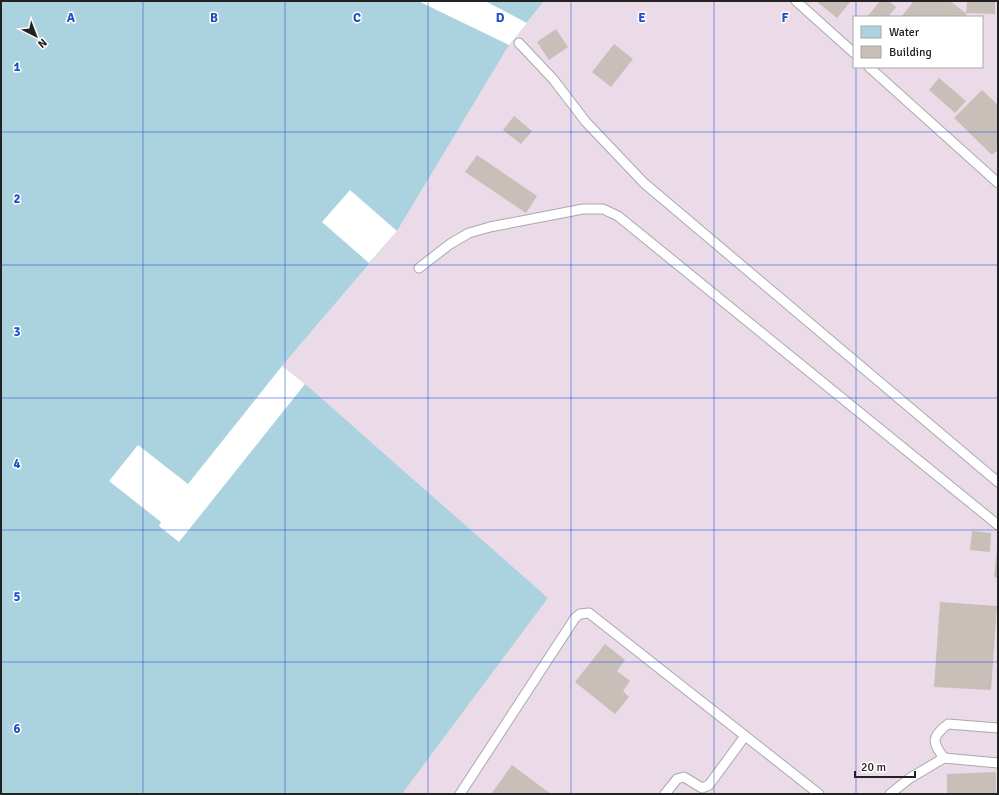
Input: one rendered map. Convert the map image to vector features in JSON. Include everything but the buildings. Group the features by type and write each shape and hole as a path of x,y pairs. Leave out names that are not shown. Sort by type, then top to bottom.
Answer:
{"lane":[{"path":"796,1 853,52"},
{"path":"519,43 553,79 586,122 644,183 998,482"},
{"path":"870,68 998,183"},
{"path":"419,268 450,244 469,233 490,227 583,209 603,209 618,216 998,525"},
{"path":"460,794 576,618 580,614 589,613 819,794"},
{"path":"944,758 936,747 934,738 939,731 948,724 998,728"},
{"path":"665,794 676,779 684,777 702,788 709,785 745,736"},
{"path":"890,794 910,778 944,758 998,763"}],"shaded area":[{"path":"544,1 998,1 998,794 402,794 548,598 282,366 397,231 509,45"}],"water":[{"path":"1,1 544,1 509,45 397,231 282,366 305,384 548,598 402,794 1,794"}],"pier":[{"path":"418,1 485,1 527,23 509,45"},
{"path":"350,190 397,231 369,263 322,222"},
{"path":"282,366 305,384 179,542 159,526 161,522 109,481 138,445 188,484"}]}
